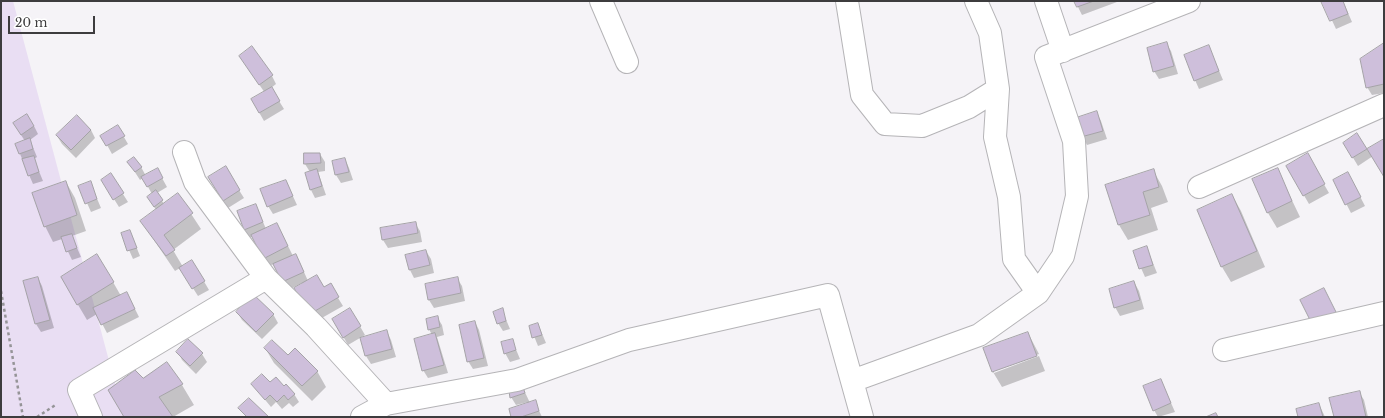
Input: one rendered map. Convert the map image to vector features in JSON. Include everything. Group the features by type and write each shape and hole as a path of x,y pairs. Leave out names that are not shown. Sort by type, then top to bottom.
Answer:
{"street":[{"path":"601,1 627,62"},
{"path":"847,1 862,95 885,124 922,126 969,106 998,88"},
{"path":"976,1 990,33 998,88 995,137 1009,197 1014,259 1038,293"},
{"path":"852,381 979,335 1038,293 1064,256 1077,196 1074,140 1046,58 1189,1"},
{"path":"1049,3 1063,51"},
{"path":"1198,187 1384,105"},
{"path":"184,152 195,182 266,278 316,327 386,404"},
{"path":"91,417 79,390 266,278"},
{"path":"362,417 386,404 417,408 517,380 629,340 828,295 862,417"},
{"path":"1224,350 1384,314"}],"path":[{"path":"1,292 23,417"}],"shaded area":[{"path":"1,1 13,1 124,417 1,417"}],"building":[{"path":"1074,1 1094,1 1077,7"},
{"path":"1321,1 1343,1 1348,14 1330,21"},
{"path":"1167,42 1174,66 1153,72 1147,48"},
{"path":"1384,43 1384,84 1366,88 1360,59"},
{"path":"1209,45 1219,71 1194,81 1184,55"},
{"path":"252,46 273,75 259,85 239,56"},
{"path":"272,87 280,101 259,113 251,99"},
{"path":"1097,111 1103,131 1081,137 1076,118"},
{"path":"27,114 34,126 21,135 13,123"},
{"path":"77,115 91,130 71,150 56,135"},
{"path":"118,125 125,136 106,146 100,136"},
{"path":"1357,133 1367,149 1352,158 1343,143"},
{"path":"30,138 33,149 19,154 15,144"},
{"path":"1384,139 1384,177 1367,149"},
{"path":"304,153 320,153 321,163 304,164"},
{"path":"1308,153 1325,184 1303,196 1286,166"},
{"path":"34,156 39,172 28,176 22,159"},
{"path":"134,157 142,167 135,172 127,162"},
{"path":"345,158 349,172 335,175 332,161"},
{"path":"226,166 240,190 223,201 208,177"},
{"path":"158,168 163,178 147,187 141,177"},
{"path":"1278,168 1292,201 1267,213 1252,179"},
{"path":"317,169 322,186 310,190 305,173"},
{"path":"1154,169 1159,187 1143,192 1150,215 1118,225 1105,185"},
{"path":"1348,172 1361,197 1345,205 1333,180"},
{"path":"111,173 124,193 113,200 101,180"},
{"path":"286,180 293,196 267,207 260,189"},
{"path":"66,181 77,215 44,227 32,193"},
{"path":"91,181 97,199 85,204 78,186"},
{"path":"156,190 163,200 154,207 147,197"},
{"path":"178,193 193,213 164,235 175,250 166,256 140,221"},
{"path":"1232,194 1257,251 1221,267 1197,210"},
{"path":"256,204 263,222 244,230 237,211"},
{"path":"416,222 418,233 382,240 380,228"},
{"path":"277,223 288,246 263,259 251,235"},
{"path":"130,230 137,248 127,251 121,233"},
{"path":"72,234 77,248 66,252 61,237"},
{"path":"1147,246 1153,265 1139,269 1133,251"},
{"path":"426,250 430,265 409,270 405,255"},
{"path":"97,254 114,282 77,305 61,277"},
{"path":"296,254 304,272 282,282 273,264"},
{"path":"192,260 205,281 192,289 179,268"},
{"path":"317,275 324,287 331,283 339,297 315,311 312,307 307,310 294,288"},
{"path":"38,277 50,320 35,324 23,281"},
{"path":"458,277 461,293 428,300 425,284"},
{"path":"1134,281 1140,300 1114,308 1109,289"},
{"path":"1324,288 1336,312 1312,324 1300,300"},
{"path":"127,292 135,309 101,325 93,308"},
{"path":"253,294 274,314 256,332 236,312"},
{"path":"350,308 361,326 343,338 332,319"},
{"path":"503,308 506,321 497,324 493,312"},
{"path":"438,316 440,327 428,330 426,319"},
{"path":"475,321 484,358 467,362 459,325"},
{"path":"538,323 542,335 532,338 529,326"},
{"path":"387,330 392,349 365,356 360,338"},
{"path":"1028,332 1037,356 992,372 983,348"},
{"path":"435,333 444,365 422,371 414,339"},
{"path":"188,339 203,353 190,366 176,352"},
{"path":"513,339 516,350 504,354 501,342"},
{"path":"272,340 288,355 295,348 318,371 302,386 264,348"},
{"path":"167,362 183,384 159,397 173,417 124,417 108,390 135,370 143,378"},
{"path":"262,374 270,382 276,377 284,386 286,384 295,394 288,400 284,395 277,402 270,395 265,400 251,384"},
{"path":"1161,379 1171,403 1153,411 1143,386"},
{"path":"523,387 525,393 510,398 509,391"},
{"path":"1360,391 1366,417 1334,417 1329,398"},
{"path":"249,398 269,417 247,417 238,408"},
{"path":"536,400 539,411 521,417 511,417 509,409"},
{"path":"1319,403 1323,417 1298,417 1296,409"},
{"path":"1216,413 1218,417 1206,417"}]}
